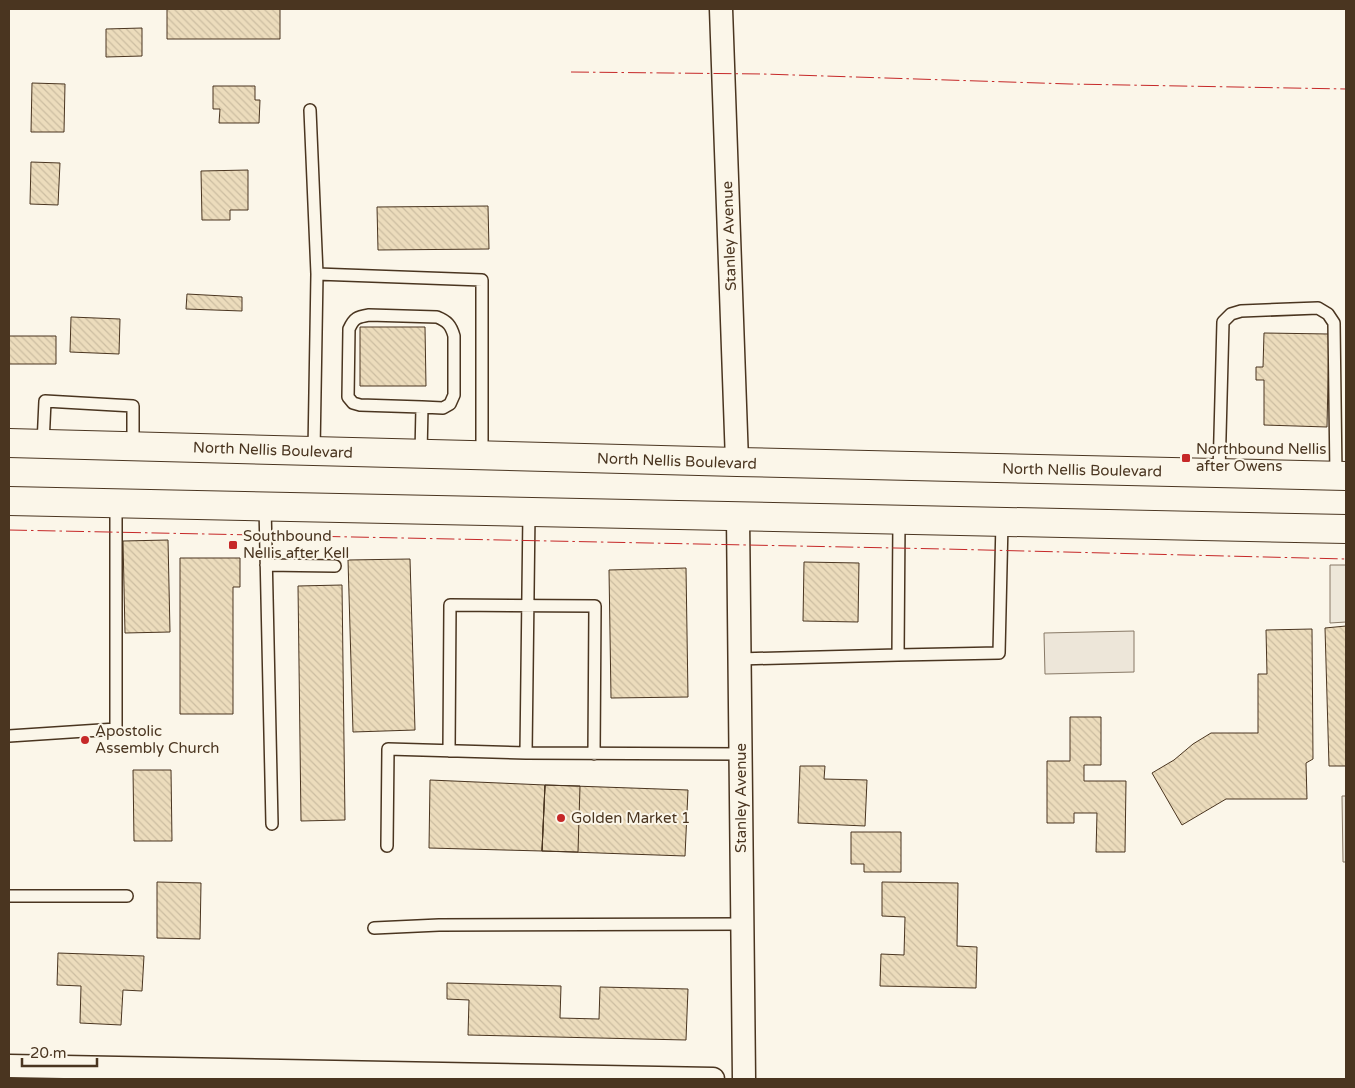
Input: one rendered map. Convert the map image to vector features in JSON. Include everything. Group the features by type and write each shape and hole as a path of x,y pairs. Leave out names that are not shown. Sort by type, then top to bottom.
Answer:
{"main road":[{"name":"North Nellis Boulevard","path":"9,443 1341,476"},
{"path":"9,501 1346,529"}],"street":[{"name":"Stanley Avenue","path":"721,9 737,462"},
{"name":"Stanley Avenue","path":"738,517 744,1079"},
{"path":"9,1066 712,1079"}],"lane":[{"path":"310,110 317,274 314,451"},
{"path":"317,274 482,280 482,455"},
{"path":"1219,473 1223,322 1231,314 1241,311 1318,308 1328,314 1334,323 1341,476"},
{"path":"369,315 437,317 446,321 452,328 454,336 454,395 450,404 442,408 422,407 360,405 353,403 348,397 349,329 352,321 369,315"},
{"path":"43,444 45,402 133,406 133,446"},
{"path":"421,454 422,407"},
{"path":"9,736 116,729 116,503"},
{"path":"265,506 272,824"},
{"path":"526,753 529,512"},
{"path":"898,655 899,520"},
{"path":"740,659 999,653 1002,522"},
{"path":"266,565 334,566"},
{"path":"449,751 450,605 595,606 594,754"},
{"path":"387,846 388,749 594,754 740,754"},
{"path":"9,896 127,896"},
{"path":"374,928 439,925 742,924"}],"shaded area":[{"path":"1330,565 1346,565 1346,622 1330,623"},
{"path":"1134,631 1134,672 1045,674 1044,633"},
{"path":"1342,796 1346,796 1346,862 1343,862"}],"building":[{"path":"167,9 280,9 280,39 167,39"},
{"path":"142,28 142,56 106,57 106,29"},
{"path":"32,83 65,84 64,132 31,132"},
{"path":"213,86 255,86 255,100 260,100 259,123 219,123 220,109 213,109"},
{"path":"31,162 60,163 58,205 30,204"},
{"path":"248,170 248,210 230,210 230,220 202,220 201,171"},
{"path":"488,206 489,249 378,250 377,207"},
{"path":"187,294 242,297 242,311 186,309"},
{"path":"71,317 120,319 119,354 70,352"},
{"path":"360,327 425,327 426,386 360,386"},
{"path":"1264,333 1329,334 1327,427 1264,425 1264,380 1256,380 1256,367 1263,367"},
{"path":"9,336 56,336 56,364 9,364"},
{"path":"168,540 170,632 125,633 123,541"},
{"path":"180,558 240,558 240,587 233,587 233,714 180,714"},
{"path":"410,559 415,730 353,732 348,560"},
{"path":"804,562 859,563 858,622 803,621"},
{"path":"686,568 688,697 611,698 609,570"},
{"path":"342,585 345,820 301,821 298,586"},
{"path":"1346,626 1346,766 1329,766 1325,628"},
{"path":"1312,629 1313,759 1306,763 1307,799 1226,799 1182,825 1152,773 1174,760 1193,744 1211,733 1258,733 1258,674 1267,674 1266,630"},
{"path":"1070,717 1101,717 1101,765 1084,765 1084,781 1126,781 1125,852 1096,852 1097,813 1074,813 1074,823 1047,823 1047,761 1070,761"},
{"path":"800,766 825,766 824,779 867,780 865,826 798,823"},
{"path":"133,770 171,770 172,841 134,841"},
{"path":"430,780 545,785 542,851 429,848"},
{"path":"545,785 688,790 685,856 542,851"},
{"name":"Golden Market 1","path":"545,785 580,786 578,852 542,851"},
{"path":"851,832 901,832 901,872 864,872 864,864 851,864"},
{"path":"157,882 201,883 200,939 157,938"},
{"path":"882,882 958,883 957,946 977,947 976,988 880,986 881,954 904,955 905,917 882,916"},
{"path":"58,953 144,956 142,991 123,990 121,1025 80,1023 81,986 57,985"},
{"path":"447,983 561,986 560,1018 599,1019 600,987 688,989 686,1040 468,1035 469,1000 447,999"}],"power":[{"path":"571,72 763,74 1070,84 1346,89"},
{"path":"9,530 1346,559"}],"place":[{"name":"Northbound Nellis after Owens","path":"1186,458"},
{"name":"Southbound Nellis after Kell","path":"233,545"},
{"name":"Apostolic Assembly Church","path":"85,740"},
{"name":"Golden Market 1","path":"561,818"}]}
